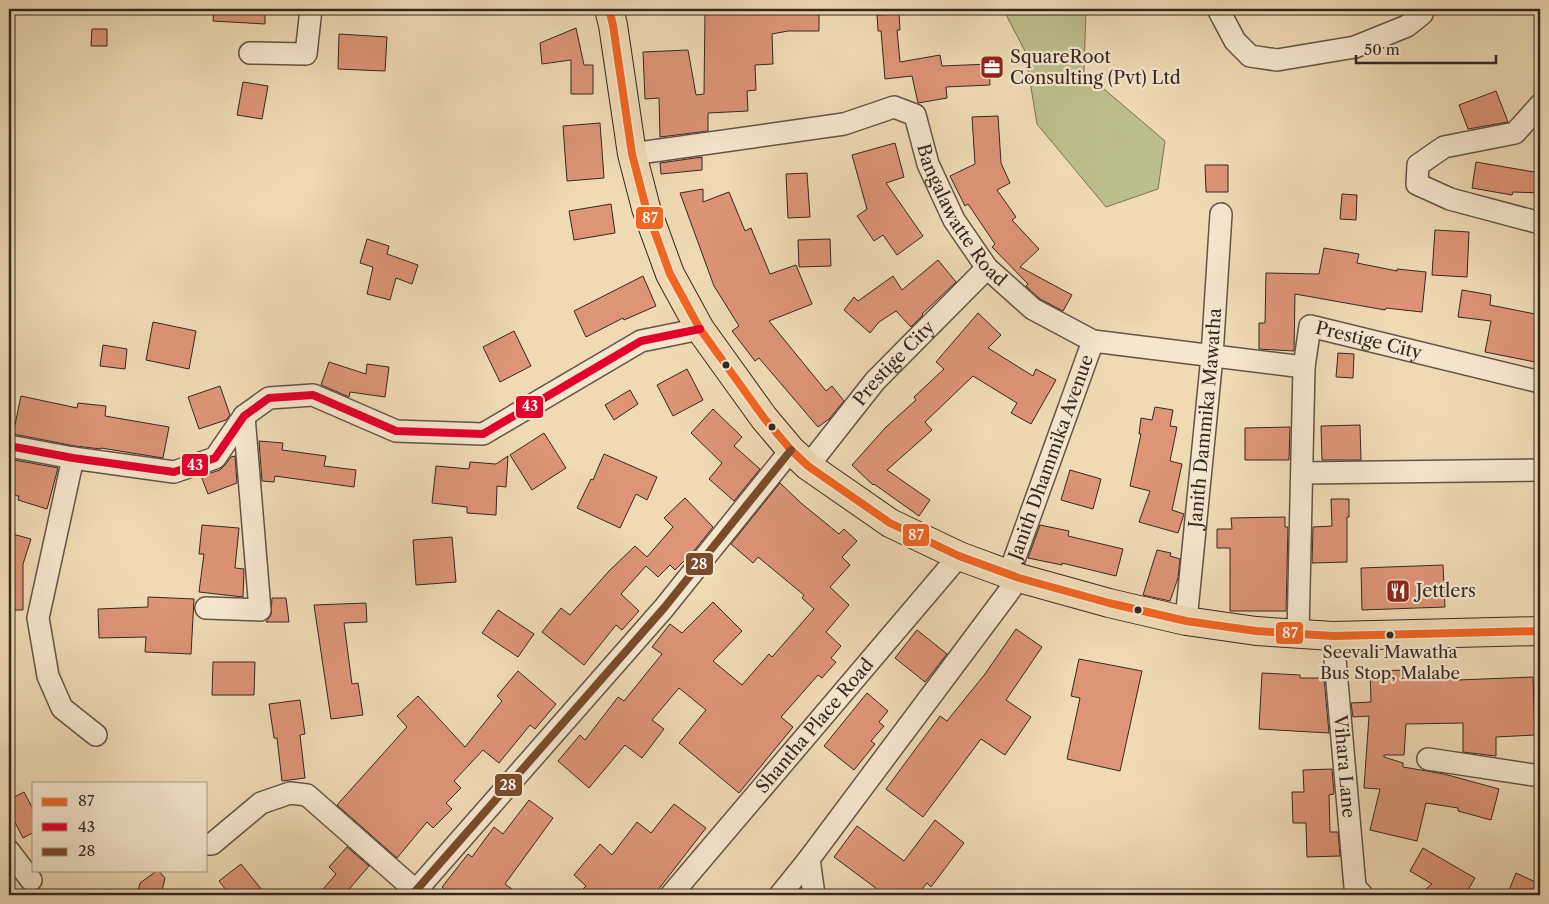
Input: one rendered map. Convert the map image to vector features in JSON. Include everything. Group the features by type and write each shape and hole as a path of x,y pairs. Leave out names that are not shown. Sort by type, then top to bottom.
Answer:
{"main road":[{"path":"609,9 632,154 646,208 670,274 700,329 764,418 799,458 890,522 959,556 1014,576 1109,604 1186,621 1256,631 1333,636 1540,631"}],"street":[{"path":"250,54 306,54 312,9"},
{"path":"1218,9 1235,41 1250,56 1277,60 1355,47 1407,26 1422,14 1424,9"},
{"path":"1540,105 1515,133 1444,147 1418,165 1417,184 1450,199 1540,223"},
{"name":"Bangalawatte Road","path":"632,154 844,124 894,107 915,115 928,164 954,220 987,268 1033,309 1093,341 1304,367"},
{"name":"Janith Dammika Mawatha","path":"1186,621 1212,356 1221,214"},
{"name":"Prestige City","path":"799,458 987,268"},
{"name":"Prestige City","path":"1298,634 1304,367 1310,326 1540,382"},
{"path":"9,446 73,458 174,472 215,458 244,416 268,398 313,395 396,431 483,434 641,341 700,329"},
{"name":"Janith Dhammika Avenue","path":"780,895 810,859 1014,576 1093,341"},
{"path":"206,608 260,610 244,416"},
{"path":"73,458 38,618 48,676 62,708 96,735"},
{"path":"208,844 212,844 261,803 290,793 307,795 414,893 664,608 799,458"},
{"path":"1302,473 1540,470"},
{"name":"Shantha Place Road","path":"672,895 959,556"},
{"name":"Vihara Lane","path":"1333,636 1355,887 1361,895"},
{"path":"1428,758 1540,776"},
{"path":"9,851 35,882"},
{"path":"810,859 814,895"}],"green space":[{"path":"1003,9 1086,9 1084,72 1165,141 1158,189 1106,207 1037,124 1025,51"}],"building":[{"path":"214,9 265,9 265,24 213,21"},
{"path":"705,9 819,9 819,31 788,31 772,34 773,64 755,65 756,90 747,91 748,111 708,113 708,131 660,137 659,98 645,99 643,52 688,50 696,95 704,94"},
{"path":"899,14 900,30 897,30 900,62 940,55 942,66 989,64 990,85 946,87 947,98 918,103 912,76 885,79 881,31 878,31 877,15"},
{"path":"576,28 584,65 593,65 593,94 571,94 571,60 542,64 540,43"},
{"path":"92,29 107,29 107,46 91,46"},
{"path":"339,34 387,37 385,71 338,69"},
{"path":"243,82 268,86 262,119 237,115"},
{"path":"1496,91 1508,122 1468,129 1459,105"},
{"path":"998,116 1001,163 1010,183 997,190 1016,217 1012,220 1039,249 1020,267 1072,295 1063,311 1040,299 992,247 995,244 968,204 965,206 950,176 975,164 972,117"},
{"path":"600,123 604,178 567,181 563,126"},
{"path":"895,143 904,177 886,183 923,236 897,255 883,235 874,241 857,216 867,209 852,155"},
{"path":"702,157 702,170 661,174 660,163"},
{"path":"1476,162 1540,173 1540,193 1513,192 1512,195 1472,188"},
{"path":"1205,165 1228,165 1228,192 1206,192"},
{"path":"807,173 810,217 788,218 786,174"},
{"path":"703,189 703,202 729,192 745,231 751,228 770,274 796,265 812,304 769,321 826,391 832,386 844,401 829,419 818,427 759,358 755,361 732,331 739,326 714,286 680,193"},
{"path":"1342,194 1357,195 1356,220 1340,219"},
{"path":"611,204 615,233 574,240 569,211"},
{"path":"1435,230 1469,232 1467,277 1432,275"},
{"path":"367,239 389,246 387,254 418,265 412,284 396,278 390,300 367,294 373,267 360,263"},
{"path":"830,239 831,266 799,267 798,240"},
{"path":"1324,248 1359,254 1357,263 1397,271 1397,269 1426,272 1422,312 1386,308 1385,310 1295,294 1294,351 1259,349 1259,323 1265,323 1266,273 1319,274"},
{"path":"938,260 956,282 911,327 896,311 879,322 870,333 844,310 854,297 858,301 893,276 902,290"},
{"path":"643,276 656,306 624,320 623,318 586,337 574,311"},
{"path":"1462,290 1491,295 1490,305 1540,315 1540,363 1485,352 1491,321 1458,317"},
{"path":"978,313 1001,335 988,348 1033,376 1036,369 1056,380 1031,424 1011,413 1017,403 973,376 925,422 932,430 887,470 930,500 919,516 873,485 852,465 886,427 916,400 914,397 944,369 936,362"},
{"path":"153,322 196,331 189,369 146,360"},
{"path":"514,331 531,366 500,382 483,347"},
{"path":"103,345 127,349 125,369 100,366"},
{"path":"1338,353 1354,354 1353,378 1336,377"},
{"path":"329,362 366,374 367,364 389,367 385,397 350,392 349,397 321,385"},
{"path":"687,369 703,400 673,416 657,385"},
{"path":"220,386 230,415 226,420 199,429 188,397"},
{"path":"630,390 638,404 614,420 605,405"},
{"path":"21,396 77,408 78,403 106,406 105,416 169,427 163,458 101,448 75,446 13,434"},
{"path":"1155,407 1173,410 1170,426 1177,427 1170,461 1182,464 1172,510 1184,514 1178,533 1139,522 1150,491 1130,486 1141,434 1139,434 1141,418 1152,420"},
{"path":"713,409 742,437 734,446 760,469 734,501 709,479 722,463 691,433"},
{"path":"1360,425 1361,460 1322,460 1321,426"},
{"path":"1290,427 1289,460 1245,460 1245,428"},
{"path":"544,433 566,468 532,490 510,455"},
{"path":"259,441 283,443 282,450 326,456 324,466 356,470 354,487 275,476 274,482 262,481"},
{"path":"604,454 657,477 647,500 636,494 620,528 577,508 591,479 593,480"},
{"path":"235,456 237,483 208,494 201,476 220,470 231,457"},
{"path":"508,456 506,487 497,486 496,515 467,513 467,507 432,503 436,466 469,469 470,462 496,464"},
{"path":"9,459 58,468 47,509 18,500 19,496 9,495"},
{"path":"1070,470 1101,479 1093,509 1061,500"},
{"path":"780,483 839,534 844,529 857,541 842,557 850,565 830,587 849,605 826,632 841,646 831,658 836,662 822,678 818,675 781,717 793,727 739,793 679,743 706,710 679,688 652,720 664,729 642,758 625,745 589,788 558,761 580,735 585,740 618,697 624,701 662,654 652,647 670,624 682,633 713,602 742,631 713,661 742,685 769,654 772,657 814,609 802,598 804,595 758,557 753,563 731,544"},
{"path":"685,498 713,527 693,552 675,570 670,565 658,577 646,566 621,594 639,611 622,630 616,625 584,665 542,632 561,608 570,615 609,571 635,546 647,557 673,527 664,518"},
{"path":"1331,499 1349,499 1347,562 1312,563 1313,527 1332,526"},
{"path":"1285,517 1285,527 1288,527 1286,611 1230,611 1230,548 1217,548 1217,529 1232,529 1231,518"},
{"path":"202,525 239,528 235,568 244,569 243,597 199,592 204,554 199,554"},
{"path":"1040,525 1069,531 1068,536 1123,549 1116,576 1062,563 1062,565 1028,558"},
{"path":"9,533 31,539 23,564 23,610 9,610"},
{"path":"452,537 456,582 416,585 413,540"},
{"path":"1157,550 1171,553 1170,556 1180,559 1178,578 1170,601 1143,595"},
{"path":"1443,565 1445,607 1362,610 1361,568"},
{"path":"148,597 194,599 191,654 145,652 146,637 99,638 98,609 148,607"},
{"path":"272,598 286,598 289,622 266,622 271,615"},
{"path":"366,603 367,622 344,623 352,684 358,683 363,715 331,719 314,605"},
{"path":"498,610 534,634 518,657 482,633"},
{"path":"1016,629 1042,647 1006,700 1031,717 1005,755 981,739 923,817 886,789 940,716 947,721 985,674"},
{"path":"917,630 947,654 925,682 895,658"},
{"path":"1079,659 1142,671 1120,771 1067,759 1080,698 1071,696"},
{"path":"213,662 255,662 254,695 212,695"},
{"path":"1408,670 1408,674 1457,673 1458,680 1533,677 1535,735 1496,737 1496,756 1463,752 1463,723 1406,724 1404,755 1384,755 1384,757 1403,763 1403,767 1444,774 1499,789 1491,820 1458,811 1458,808 1426,803 1417,841 1370,830 1380,789 1364,788 1369,716 1353,717 1351,703 1371,702 1370,671"},
{"path":"518,671 556,704 535,729 530,725 499,763 483,750 454,781 461,788 446,803 452,809 433,828 427,822 397,858 337,805 407,727 397,716 418,696 465,747 502,701 497,696"},
{"path":"1262,673 1300,675 1300,678 1324,678 1329,733 1259,729"},
{"path":"867,693 888,711 879,722 884,726 871,741 875,744 854,770 824,746"},
{"path":"300,700 305,734 300,735 305,778 282,781 277,738 274,738 269,704"},
{"path":"1332,769 1334,794 1329,795 1330,832 1338,832 1340,856 1307,857 1306,823 1293,823 1292,792 1304,792 1303,770"},
{"path":"24,792 32,807 32,833 23,838 9,811 9,800"},
{"path":"529,800 553,818 505,884 520,895 452,895 442,887 468,854 472,857 494,827 503,834"},
{"path":"674,804 706,828 654,895 577,895 586,886 574,875 600,844 612,855 637,822 651,833"},
{"path":"935,820 964,843 931,887 927,883 917,895 885,895 834,857 857,826 904,861"},
{"path":"347,847 369,866 344,895 318,895 336,874 329,867"},
{"path":"1423,848 1475,878 1465,895 1419,895 1432,884 1410,871"},
{"path":"241,864 266,895 230,895 219,881"},
{"path":"155,872 160,872 165,878 161,895 137,895 140,883"},
{"path":"1516,873 1540,884 1540,895 1507,895"}],"transit line":[{"name":"87","path":"609,9 632,154 646,208 670,274 700,329 764,418 791,450 808,466 890,523 959,556 1019,578 1109,603 1186,621 1256,631 1333,636 1540,631"},
{"name":"43","path":"9,446 73,458 174,472 215,458 244,416 269,398 313,395 396,431 483,434 641,341 700,329"},
{"name":"28","path":"412,895 664,608 791,450"}],"place":[{"name":"SquareRoot Consulting (Pvt) Ltd","path":"992,67"},
{"name":"Jettlers","path":"1398,591"},
{"name":"Seevali Mawatha Bus Stop, Malabe","path":"1390,635"}]}
